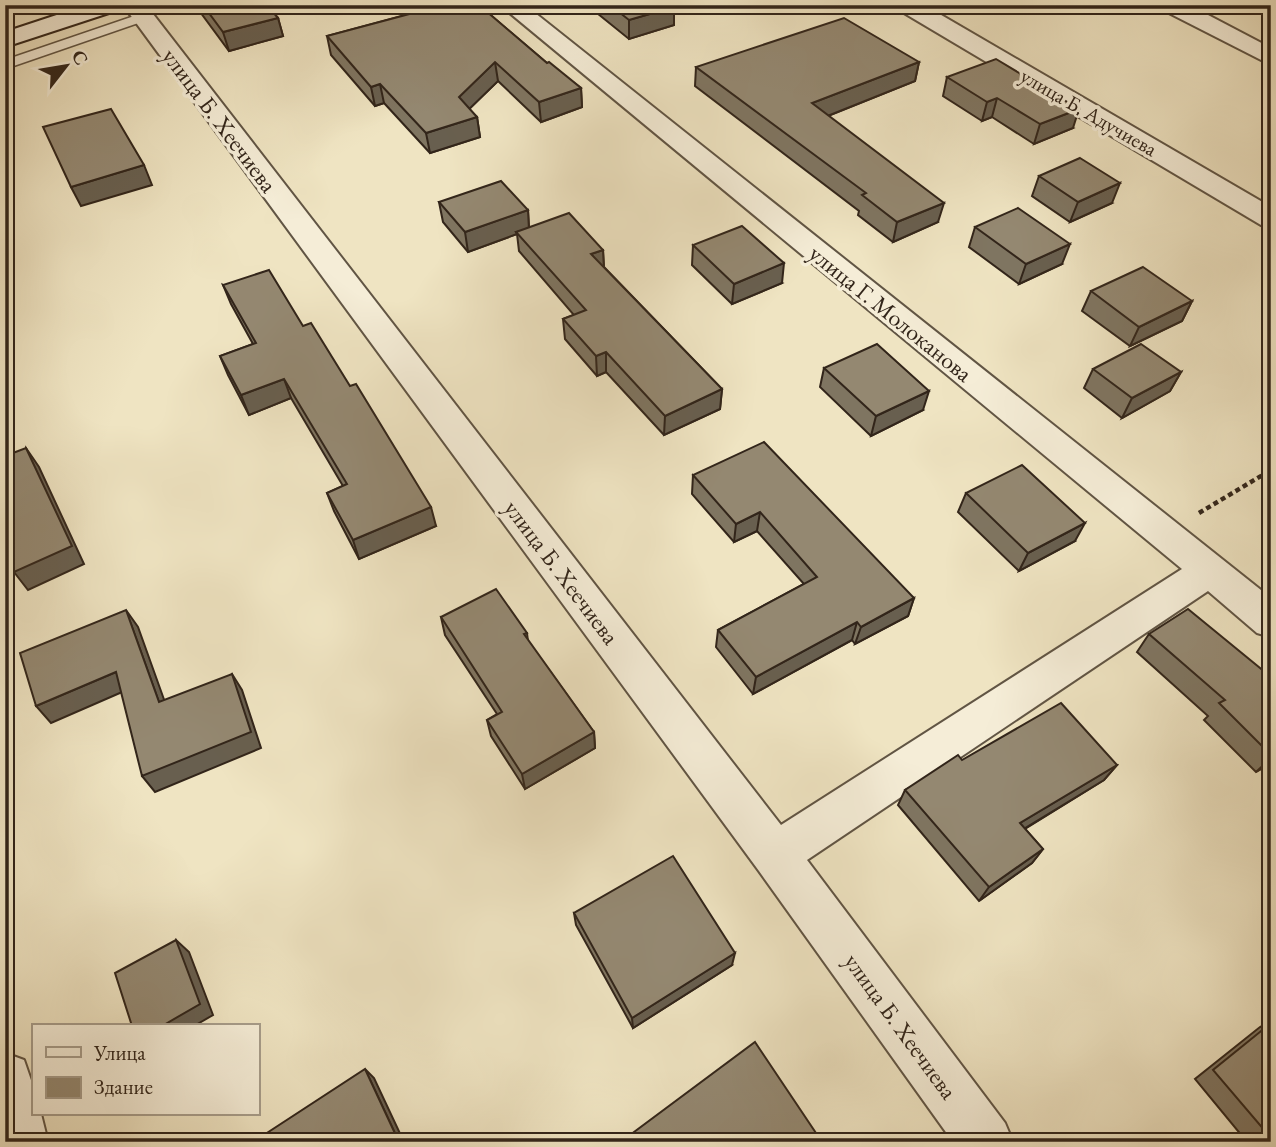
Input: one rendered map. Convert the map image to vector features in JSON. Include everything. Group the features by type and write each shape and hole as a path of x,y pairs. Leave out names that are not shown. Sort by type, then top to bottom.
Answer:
{"street":[{"name":"улица Г. Молоканова","path":"511,5 1271,621"},
{"name":"улица Б. Адучиева","path":"907,5 1271,219"},
{"path":"1171,5 1271,58"},
{"path":"5,40 129,9"},
{"name":"улица Б. Хеечиева","path":"129,9 775,855 986,1142"},
{"path":"775,855 1210,570"},
{"path":"5,1079 21,1142"}],"lane":[{"path":"5,65 129,9"}],"path":[{"path":"1165,533 1271,470"}],"building":[{"path":"203,5 267,5 278,18 223,32"},
{"path":"416,5 479,5 581,88 539,102 495,62 459,97 477,117 426,133 380,84 371,87 327,36 421,11"},
{"path":"610,5 672,5 674,7 629,20"},
{"path":"844,18 919,62 812,103 944,203 897,222 862,195 866,193 696,67"},
{"path":"996,59 1079,109 1040,124 997,98 987,102 947,77"},
{"path":"111,109 144,165 71,187 43,127"},
{"path":"1080,158 1120,183 1078,202 1039,176"},
{"path":"501,181 528,210 465,232 439,202"},
{"path":"1018,208 1070,244 1026,264 975,227"},
{"path":"569,213 603,250 591,254 722,389 665,416 606,352 596,356 563,319 586,310 516,232"},
{"path":"742,226 784,263 734,284 693,245"},
{"path":"1143,267 1192,301 1139,327 1091,291"},
{"path":"269,270 303,326 311,323 350,386 356,384 431,507 353,540 327,493 347,484 284,379 241,395 220,356 256,343 223,285"},
{"path":"877,344 929,391 876,416 824,368"},
{"path":"1141,344 1181,372 1132,398 1093,369"},
{"path":"764,442 914,598 861,627 857,622 756,677 718,630 817,577 760,512 736,524 693,475"},
{"path":"26,448 72,546 14,572 5,553 5,456"},
{"path":"1022,465 1085,523 1028,553 966,493"},
{"path":"496,589 527,633 524,634 594,732 522,774 487,720 502,712 441,617"},
{"path":"1188,609 1271,677 1271,755 1219,703 1225,700 1149,634"},
{"path":"126,610 159,702 232,674 251,732 142,776 116,672 36,706 20,653"},
{"path":"1061,703 1117,765 1020,823 1043,849 989,887 905,790 958,755 962,760"},
{"path":"673,856 735,953 632,1018 574,913"},
{"path":"176,940 200,1004 165,1024 131,1024 115,973"},
{"path":"1271,1023 1271,1138 1213,1070"},
{"path":"755,1042 822,1142 634,1142 630,1135"},
{"path":"365,1069 399,1142 253,1142"}]}
